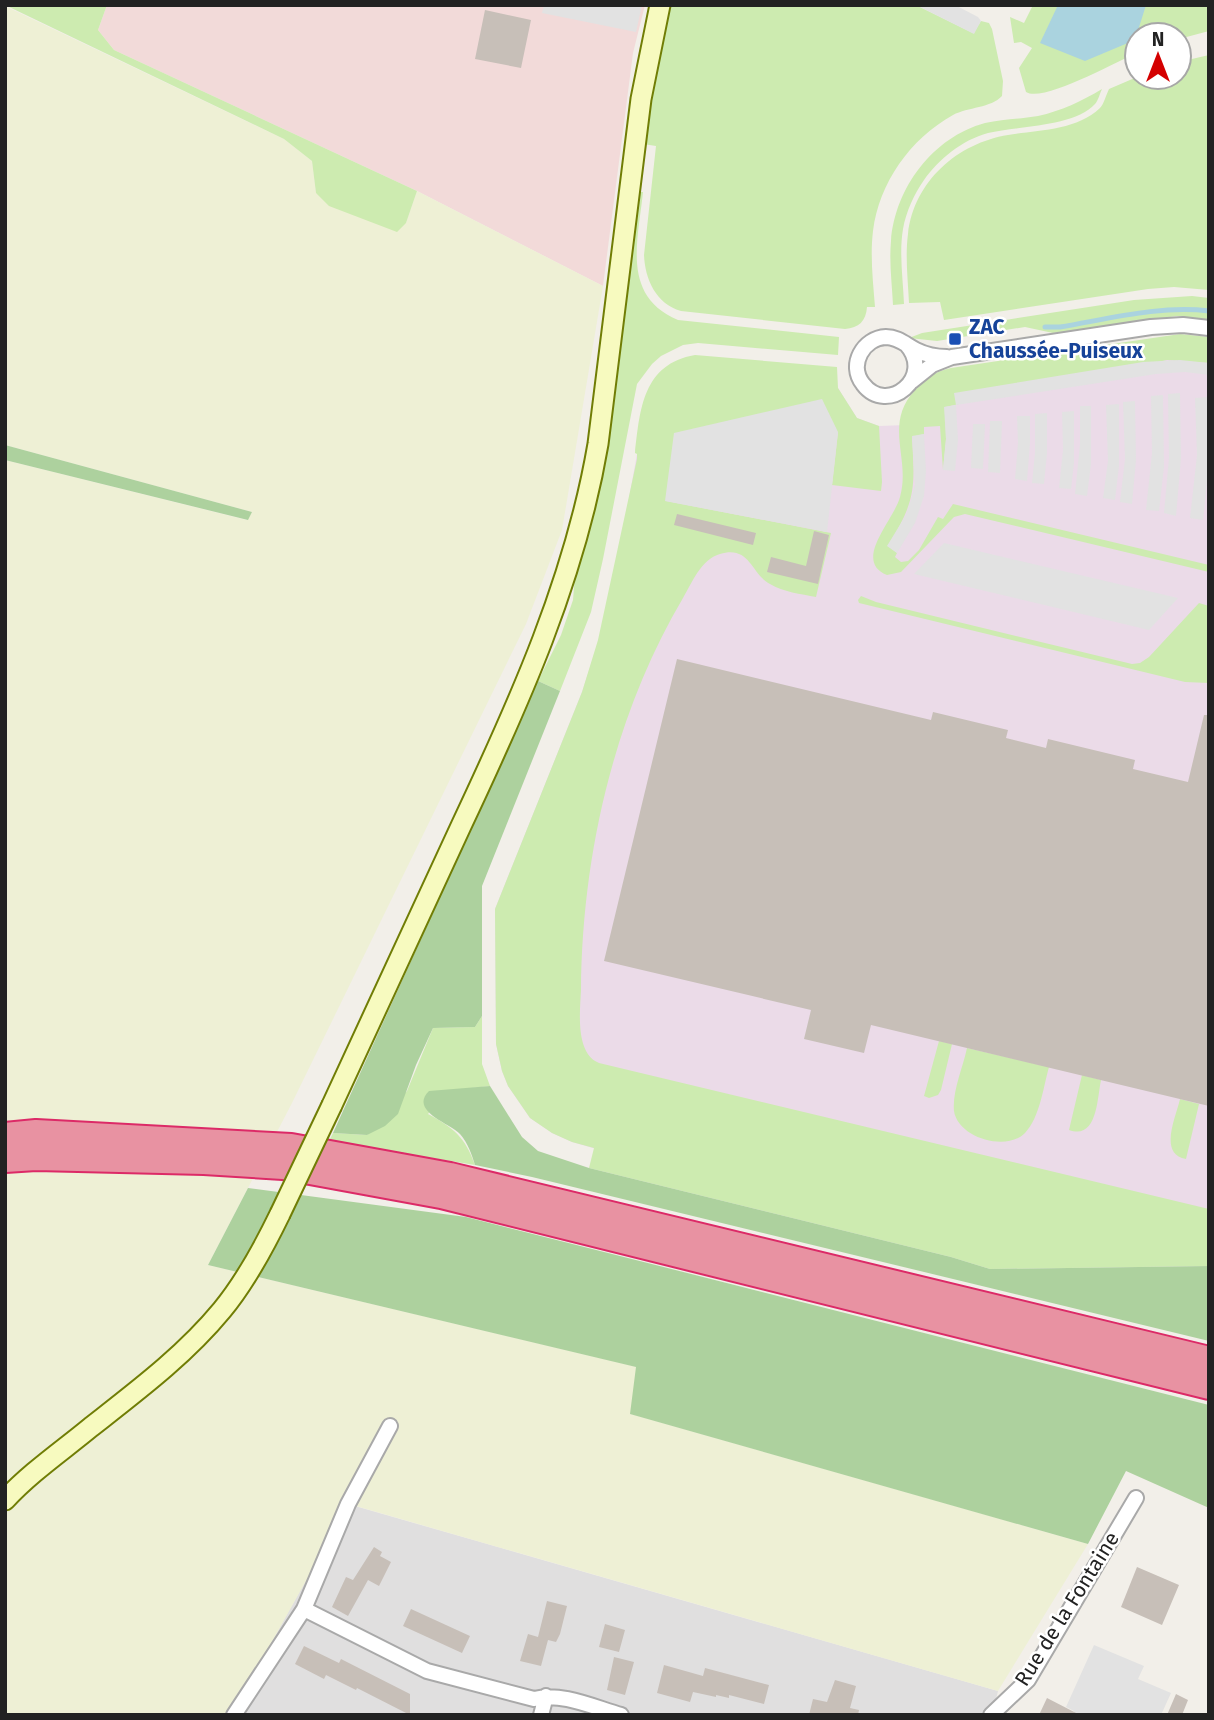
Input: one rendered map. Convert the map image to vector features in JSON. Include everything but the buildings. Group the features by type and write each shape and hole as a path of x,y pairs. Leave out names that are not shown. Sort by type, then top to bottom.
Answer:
{"highway":[{"path":"5,1136 36,1133 291,1147 450,1176 1209,1360"},
{"path":"5,1160 36,1157 204,1161 283,1166 441,1195 1209,1386"}],"main road":[{"path":"5,1500 44,1464 166,1367 223,1309 242,1282 280,1214 519,703 555,609 592,482 641,99 660,5"}],"street":[{"path":"952,357 932,366 897,394 883,396 865,387 857,369 865,346 873,340 888,337 925,354 952,357 1151,327 1209,328"},
{"path":"906,344 915,362 912,381"},
{"path":"234,1715 304,1609 348,1504 390,1426"},
{"name":"Rue de la Fontaine","path":"991,1715 1028,1680 1136,1498"},
{"path":"304,1609 428,1671 534,1699 546,1696 588,1709 621,1715"},
{"path":"541,1715 546,1696"}],"shaded area":[{"path":"107,5 645,5 633,53 603,286 417,191 114,50 98,30"},
{"path":"544,5 642,5 636,32 542,13"},
{"path":"916,5 955,5 981,21 974,34"},
{"name":"ZAC Chaussée-Puiseux","path":"1209,351 1209,1239 617,1155 572,1142 552,1133 530,1118 508,1086 496,1044 495,909 582,692 599,640 620,548 637,454 838,388 857,418 879,426 906,425 937,383"},
{"path":"1180,360 1209,363 1209,375 1185,372 1156,374 956,405 954,393 1143,362"},
{"path":"1180,393 1181,458 1176,516 1164,513 1169,458 1168,394"},
{"path":"1163,395 1164,467 1159,511 1146,510 1152,453 1151,396"},
{"path":"1208,397 1209,462 1203,520 1190,518 1197,455 1195,398"},
{"path":"822,399 838,432 827,532 665,501 674,433"},
{"path":"1135,401 1136,460 1132,504 1120,502 1125,459 1123,402"},
{"path":"1119,404 1119,466 1115,500 1103,498 1108,461 1106,405"},
{"path":"956,405 958,440 955,471 943,470 946,439 944,407"},
{"path":"1080,406 1091,406 1091,464 1087,496 1075,494 1080,444"},
{"path":"1074,411 1071,489 1059,488 1063,450 1062,412"},
{"path":"1047,413 1044,484 1032,483 1035,414"},
{"path":"1017,416 1030,416 1027,481 1015,479"},
{"path":"990,421 1002,421 1000,473 988,472"},
{"path":"973,424 985,424 983,469 971,468"},
{"path":"924,434 924,496 915,523 897,553 887,546 906,515 915,485 912,436"},
{"path":"944,543 1178,598 1149,630 914,574"},
{"path":"348,1504 998,1691 992,1715 231,1715"},
{"path":"1094,1645 1144,1666 1138,1679 1171,1693 1161,1715 1072,1715 1074,1711 1066,1707"}],"green space":[{"path":"5,5 107,5 98,30 114,50 417,191 406,223 397,232 329,206 316,193 312,161 284,139"},
{"path":"668,5 916,5 973,33 981,21 989,23 1003,81 1002,96 992,103 953,115 937,125 923,136 899,164 876,213 872,259 875,307 867,307 863,320 858,325 845,329 681,311 665,303 654,289 647,273 644,255 656,146 643,144 649,91"},
{"path":"1033,5 1209,5 1209,31 1193,35 1193,21 1123,21 1123,60 1063,87 1035,94 1026,92 1019,68 1032,48 1021,42 1014,43 1010,17 1024,23"},
{"path":"5,6 284,139 312,161 316,193 406,223 417,191 603,286 562,530 526,624 292,1103 208,1265 637,1367 631,1414 1088,1544 998,1691 349,1504 231,1715 5,1715 5,460 247,520 252,512 5,445"},
{"path":"1209,55 1209,290 1174,287 1148,289 944,320 940,302 909,303 907,251 912,215 929,181 942,168 972,146 990,139 1056,128 1080,121 1100,108 1109,89 1123,83 1123,91 1193,91 1193,59"},
{"path":"1102,89 1095,104 1086,112 1060,121 978,136 960,145 937,165 917,191 906,216 901,247 904,304 893,305 890,257 894,221 909,184 933,153 966,130 985,123 1047,114"},
{"path":"637,192 643,192 637,265 648,297 660,310 678,320 839,337 838,355 698,343 683,345 661,356 652,364 637,384 591,612 560,691 538,681 561,635 573,600 575,575 608,435"},
{"path":"1192,296 1209,298 1209,320 1177,316 1053,333 1025,327 937,341 909,338 922,333 1134,300"},
{"path":"1180,334 1209,337 1209,363 1167,360 945,407 943,470 940,426 924,427 924,434 912,437 912,494 904,517 888,546 897,553 895,557 901,562 908,561 919,550 938,517 943,519 953,504 1209,565 1209,572 965,514 954,517 901,572 887,575 877,569 873,560 874,550 900,497 901,416 906,403 927,378 951,368"},
{"path":"695,355 837,367 838,388 857,418 879,426 881,491 832,485 838,432 666,501 831,533 816,597 775,587 738,553 720,554 707,561 698,572 659,643 621,738 606,787 596,837 583,939 580,1020 582,1041 586,1050 591,1058 599,1063 1209,1209 1209,1266 990,1269 951,1257 589,1168 594,1148 552,1133 530,1118 508,1086 496,1044 495,909 582,692 598,640 637,459 635,453 639,420 647,391 664,368"},
{"path":"5,445 252,512 248,520 5,460"},
{"path":"861,596 876,602 1132,664 1140,663 1149,657 1199,603 1209,606 1209,683 1185,682 859,603"},
{"path":"538,681 560,691 482,886 482,1016 475,1027 433,1028 398,1114 385,1126 367,1135 333,1133"},
{"path":"482,1016 482,1064 490,1086 447,1091 428,1114 458,1134 475,1165 329,1141 333,1133 367,1135 407,1091 433,1028 475,1027"},
{"path":"939,1041 952,1044 941,1090 938,1095 929,1098 924,1096"},
{"path":"967,1048 1049,1067 1034,1119 1025,1133 1017,1139 996,1142 984,1139 973,1135 957,1120 954,1111 955,1096"},
{"path":"1082,1075 1101,1080 1094,1116 1085,1129 1078,1132 1069,1130"},
{"path":"490,1086 522,1137 538,1151 589,1168 951,1257 990,1269 1209,1266 1209,1341 475,1165 460,1134 427,1110 424,1098 429,1091"},
{"path":"1180,1099 1199,1104 1186,1159 1178,1156 1171,1143"},
{"path":"248,1188 466,1217 1209,1405 1209,1508 1126,1471 1088,1544 630,1414 636,1367 208,1265"}],"water":[{"path":"1058,5 1146,5 1141,21 1123,21 1123,45 1085,61 1040,43"}],"waterway":[{"path":"1045,327 1060,327 1153,311 1209,311"}],"place":[{"name":"ZAC Chaussée-Puiseux","path":"955,339"}]}
